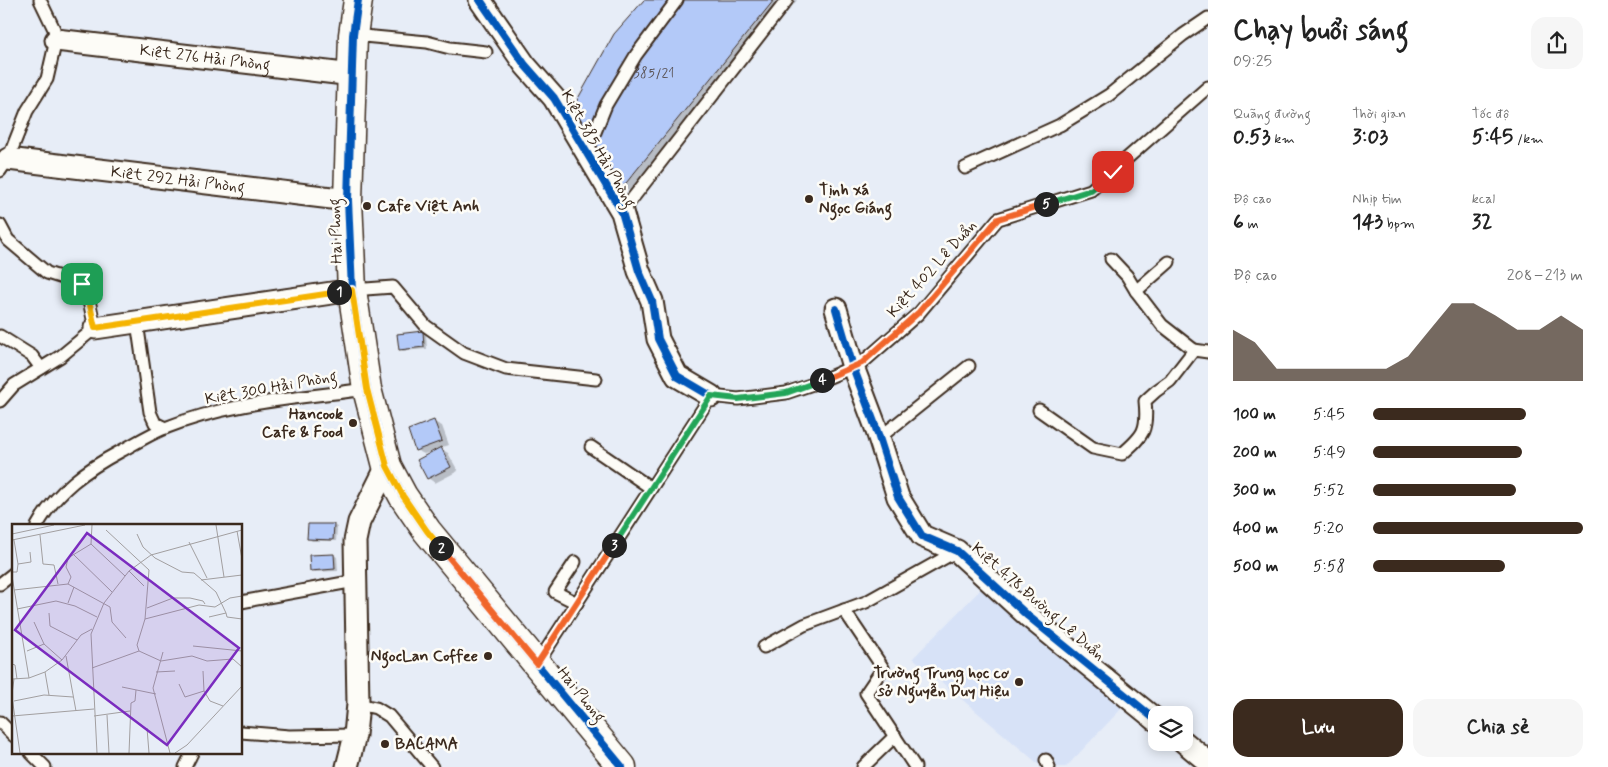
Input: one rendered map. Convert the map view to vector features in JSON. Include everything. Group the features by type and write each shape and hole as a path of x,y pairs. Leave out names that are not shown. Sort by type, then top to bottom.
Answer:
{"street":[{"name":"Hai Phong","path":"358,0 353,34 348,200 352,290 367,389 387,466 403,496 427,531 622,767"},
{"name":"Kiệt 385 Hải Phòng","path":"480,0 525,65 554,98 622,212 639,271 652,301 658,339 677,376 711,396"},
{"name":"Kiệt 276 Hải Phòng","path":"56,40 353,75"},
{"name":"Kiệt 292 Hải Phòng","path":"4,165 348,200"},
{"path":"95,328 352,290"},
{"name":"Kiệt 478 Đường Lê Duẩn","path":"836,310 853,367 898,497 922,536 957,551 1028,616 1148,714"},
{"path":"347,767 355,736 358,704 355,542 359,522 387,466"},
{"path":"1193,750 1208,762"}],"lane":[{"path":"4,165 27,111 47,79 56,40 54,29 40,0"},
{"path":"587,152 611,96 636,55 677,0"},
{"path":"622,212 787,0"},
{"path":"965,168 1060,125 1109,95 1183,35 1208,18"},
{"path":"353,34 427,42 450,48 486,52"},
{"name":"Kiệt 402 Lê Duẩn","path":"711,396 738,399 786,393 813,384 862,363 919,312 998,219 1091,190 1208,87"},
{"path":"0,225 8,240 46,273 82,284 90,305 95,328 60,356 14,385 0,401"},
{"path":"1111,259 1127,276 1162,325 1194,350 1208,352"},
{"path":"1136,291 1169,262"},
{"path":"352,290 393,287 426,326 464,353 506,369 596,379"},
{"path":"137,322 150,412 154,423 165,428"},
{"path":"0,336 32,356 41,368"},
{"path":"1039,410 1093,448 1122,454 1140,438 1147,420 1146,401 1170,381 1194,350"},
{"path":"879,438 969,366"},
{"name":"Kiệt 300 Hải Phòng","path":"38,524 46,510 66,488 100,462 165,428 212,413 250,405 367,389"},
{"path":"537,664 711,396"},
{"path":"591,448 651,488"},
{"path":"764,648 804,625 866,602 957,551"},
{"path":"575,562 555,592 577,603"},
{"path":"0,582 12,574"},
{"path":"242,602 355,581"},
{"path":"844,610 884,668 866,692 915,767"},
{"path":"358,704 376,708 389,716 432,767"},
{"path":"0,722 12,734"},
{"path":"242,732 289,736 355,736"},
{"path":"863,767 894,736"},
{"path":"32,754 45,767"},
{"path":"185,767 192,754"}],"shaded area":[{"name":"Trường Trung học cơ sở Nguyễn Duy Hiệu","path":"983,587 1124,706 1066,767 1042,767 913,658"}],"building":[{"path":"644,0 774,0 622,188 571,111 614,34"},
{"path":"423,331 424,347 399,350 397,334"},
{"path":"434,420 442,441 415,451 408,430"},
{"path":"441,447 451,467 427,479 417,460"},
{"path":"308,524 334,524 333,540 307,539"},
{"path":"334,554 335,569 310,571 309,555"}],"cycle path":[{"path":"358,0 353,35 348,200 352,290 367,389 387,466 403,496 427,531 622,767"},
{"path":"480,0 525,65 554,98 622,212 639,271 652,301 658,339 677,376 711,396"},
{"path":"836,309 853,367 875,425 898,497 922,536 957,551 1028,616 1148,714"}],"place":[{"name":"Tịnh xá Ngọc Giáng","path":"809,199"},
{"name":"Cafe Việt Anh","path":"367,206"},
{"name":"Hancook Cafe & Food","path":"353,423"},
{"name":"NgocLan Coffee","path":"488,656"},
{"name":"Trường Trung học cơ sở Nguyễn Duy Hiệu","path":"1019,682"},
{"name":"BACAMA","path":"385,744"}],"route":[{"path":"82,284 90,305 95,328 352,290 367,389 387,466 403,496 427,531 537,664 711,396 738,399 786,393 813,384 862,363 919,312 998,219 1091,190 1113,172"}]}
